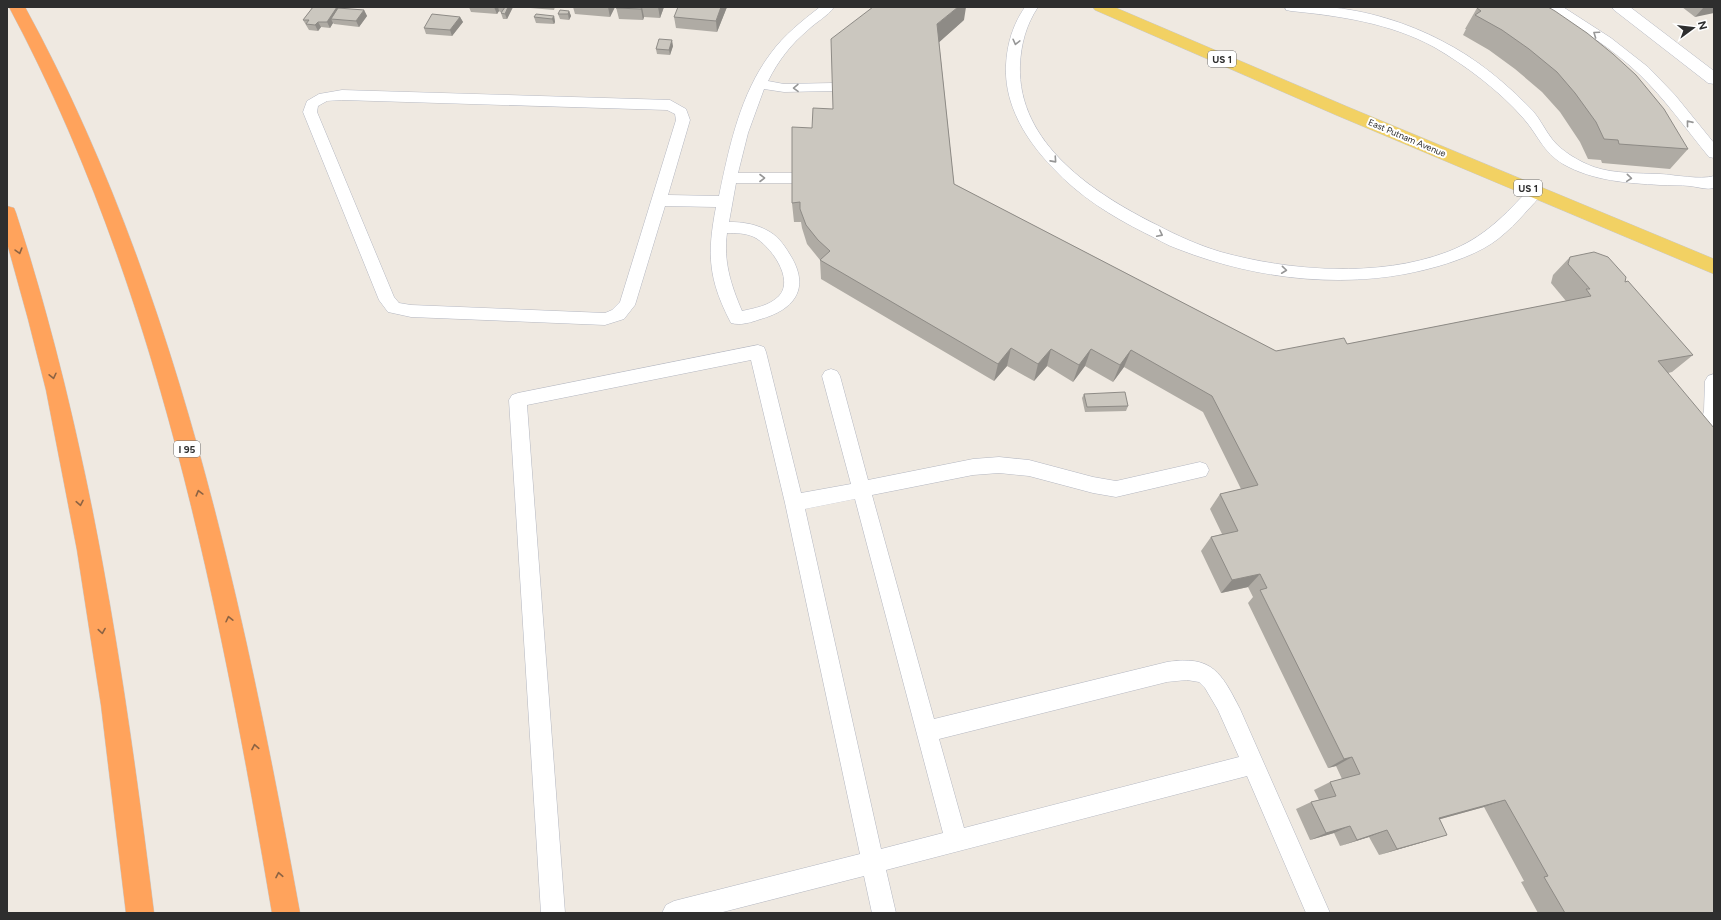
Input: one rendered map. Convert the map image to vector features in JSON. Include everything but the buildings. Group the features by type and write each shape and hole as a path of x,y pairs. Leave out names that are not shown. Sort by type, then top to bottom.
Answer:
{"highway":[{"name":"I 95","path":"17,7 64,102 111,212 162,365 207,524 231,630 256,750 286,913"},
{"path":"7,213 33,298 52,373 88,548 125,779 140,913"}],"main road":[{"name":"East Putnam Avenue","path":"1101,7 1342,111 1536,191 1714,267"}],"street":[{"path":"1620,7 1714,79"}],"lane":[{"path":"720,228 744,228 753,230 770,240 775,245 788,267 791,277 792,286 786,299 776,306 758,314 737,318 721,279 717,258 720,228 729,178 745,121 760,84 770,65 781,49 798,31 828,7"},
{"path":"1032,7 1020,28 1012,63 1017,102 1026,123 1039,143 1075,182 1121,215 1184,246 1264,268 1316,273 1378,274 1422,266 1455,255 1485,241 1503,227 1536,191"},
{"path":"1291,7 1345,13 1391,24 1438,44 1477,68 1512,99 1529,116 1548,144 1557,152 1568,160 1591,171 1626,178 1689,181 1712,185"},
{"path":"1554,7 1595,33 1655,81 1714,153"},
{"path":"760,84 784,88 832,87"},
{"path":"342,95 670,106 681,112 683,120 659,200 627,306 618,315 605,318 411,311 394,308 387,300 364,247 310,112 312,104 324,97 342,95"},
{"path":"729,178 794,178"},
{"path":"659,200 725,202"},
{"path":"553,913 518,400 758,352 794,504 884,913"},
{"path":"831,376 956,841"},
{"path":"1690,434 1711,428 1714,381"},
{"path":"794,504 973,467 999,465 1054,473 1093,485 1116,489 1200,470"},
{"path":"927,731 1167,672 1188,670 1206,675 1220,691 1318,913"},
{"path":"674,913 1253,764"}]}
